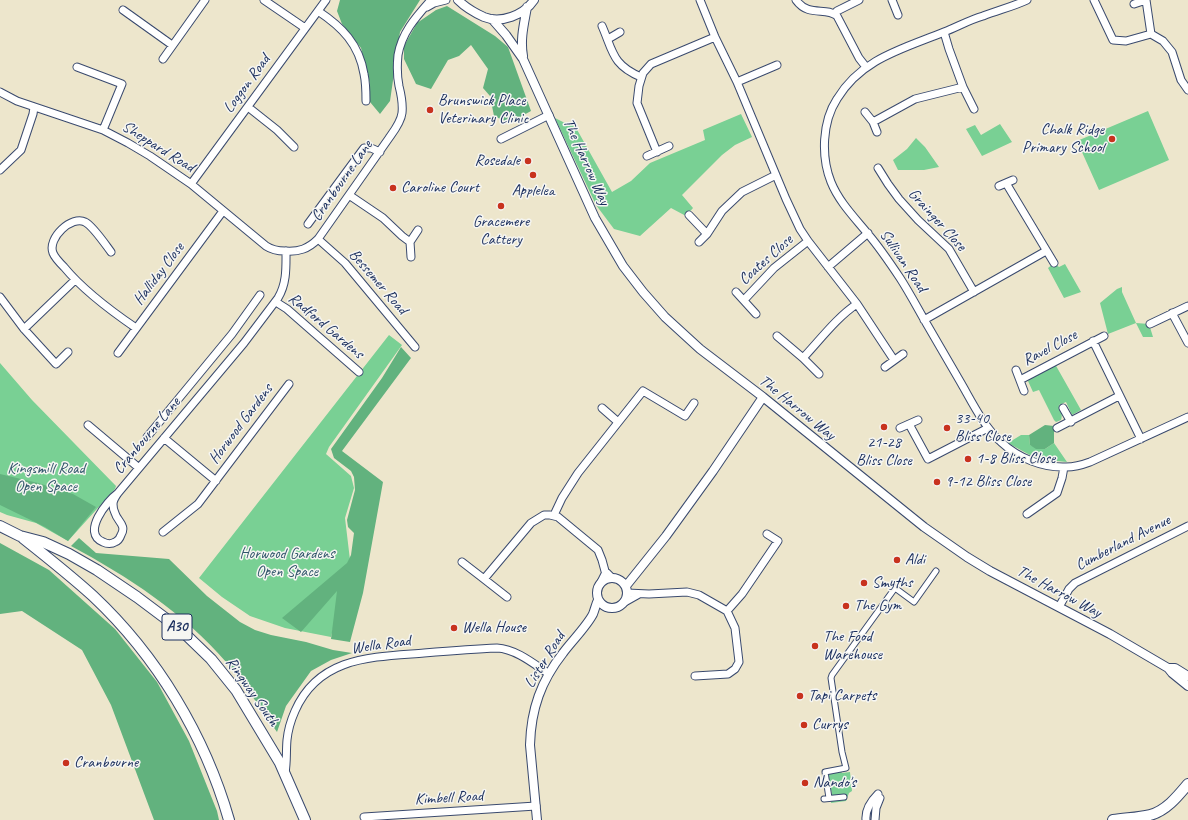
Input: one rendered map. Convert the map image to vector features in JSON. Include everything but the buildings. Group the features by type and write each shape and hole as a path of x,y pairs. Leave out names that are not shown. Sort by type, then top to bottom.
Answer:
{"main road":[{"name":"Ringway South","path":"0,526 20,536 43,542 70,554 97,570 137,597 180,630 211,659 236,690 271,747 285,774 305,820"},
{"name":"Ringway South","path":"20,536 93,596 148,656 166,682 204,754 224,803 229,820"},
{"path":"1113,820 1151,815 1158,812 1169,805 1188,784"}],"street":[{"path":"162,59 205,0"},
{"path":"264,0 305,28"},
{"name":"Loggon Road","path":"191,184 326,0"},
{"name":"Cranbourne Lane","path":"118,493 113,504 115,514 122,524 122,534 117,541 106,543 100,541 96,537 94,531 99,514 244,343 276,302 282,292 285,282 286,251 299,251 311,246 318,239 394,130 402,112 401,91 397,68 398,56 402,41 410,25 431,0"},
{"name":"Cranbourne Lane","path":"423,9 434,3 446,0"},
{"path":"458,0 475,12 492,19 512,17 521,13 534,0"},
{"name":"Coates Close","path":"700,0 800,229 857,304 894,360"},
{"path":"796,0 800,5 808,10 834,14 839,19 859,58 866,67"},
{"path":"834,14 837,10 859,0"},
{"path":"892,0 898,15"},
{"name":"Sullivan Road","path":"1027,0 926,38 887,55 866,67 852,78 831,109 827,125 825,150 831,182 844,204 880,248 901,280 967,395 988,428 1000,442 1020,456 1035,463 1064,468 1074,467 1090,462 1188,417"},
{"path":"1094,0 1113,40 1126,41 1151,34 1163,41 1172,52 1181,80 1188,90"},
{"path":"1134,4 1146,0 1151,34"},
{"name":"The Harrow Way","path":"523,59 521,46 522,32 528,7"},
{"path":"122,10 172,45"},
{"path":"318,11 336,24 353,42 361,59 365,74 366,102"},
{"name":"The Harrow Way","path":"492,19 506,35 523,59 583,194 614,252 655,307 681,332 700,349 934,534 990,571 1110,634 1168,668 1188,686"},
{"path":"602,26 615,58 624,68 641,76"},
{"path":"608,39 620,32"},
{"path":"944,32 963,88 974,109"},
{"path":"657,152 637,103 641,76 651,64 715,37"},
{"path":"736,82 777,65"},
{"path":"77,67 122,84 103,130"},
{"path":"873,122 915,99 963,88"},
{"name":"Sheppard Road","path":"0,92 17,101 103,130 150,156 191,184 266,246 271,249 286,251"},
{"path":"0,170 21,150 34,107"},
{"path":"248,107 277,130 294,147"},
{"path":"865,112 873,122 877,132"},
{"path":"501,139 549,115"},
{"path":"647,156 669,146"},
{"path":"308,224 364,148 371,148 380,152"},
{"name":"Grainger Close","path":"878,168 899,199 918,220 949,249 974,292"},
{"path":"699,242 707,234 722,211 742,192 776,174"},
{"path":"1006,183 1054,263"},
{"path":"349,195 383,218 410,242"},
{"name":"Halliday Close","path":"118,354 224,211"},
{"path":"689,215 707,234"},
{"path":"112,252 90,226 85,222 77,221 66,226 55,238 53,241 52,250 57,259 74,280 136,328"},
{"path":"411,257 410,242 418,230"},
{"path":"828,267 868,234"},
{"name":"Bessemer Road","path":"318,239 345,263 415,347"},
{"name":"Coates Close","path":"744,300 774,268 808,241"},
{"path":"924,320 1046,251"},
{"path":"24,329 74,280"},
{"name":"Coates Close","path":"736,292 756,314"},
{"name":"Cranbourne Lane","path":"146,437 232,334 260,294"},
{"path":"0,297 24,329 56,364 68,352"},
{"name":"Radford Gardens","path":"276,302 287,309 359,372"},
{"path":"803,358 841,317 857,304"},
{"path":"1150,324 1188,306"},
{"path":"1172,313 1188,343"},
{"path":"232,334 244,343"},
{"path":"777,336 819,374"},
{"name":"Ravel Close","path":"1020,380 1104,336"},
{"name":"Ravel Close","path":"1093,341 1141,439"},
{"path":"885,367 903,354"},
{"name":"Ravel Close","path":"1016,370 1024,391"},
{"name":"Horwood Gardens","path":"163,532 198,504 289,384"},
{"path":"554,515 562,498 578,473 643,390 685,416 694,403"},
{"path":"1057,428 1119,396"},
{"path":"624,586 666,536 713,471 762,397"},
{"path":"602,408 618,422"},
{"path":"1063,408 1071,422"},
{"path":"900,428 918,420"},
{"path":"910,424 928,459 988,428"},
{"path":"88,425 139,468"},
{"name":"Horwood Gardens","path":"164,438 216,481"},
{"path":"1027,514 1057,493 1064,468"},
{"path":"484,579 531,523 544,515 554,515 598,550 609,575 624,586 639,594 687,592 699,595 727,611 735,628 739,662 735,669 728,674 695,676"},
{"name":"Cumberland Avenue","path":"1059,607 1069,589 1075,583 1188,526"},
{"path":"727,611 742,594 778,541 767,534"},
{"path":"462,562 508,597"},
{"path":"844,796 827,799 825,772 846,768 842,752 831,678 832,675 895,588 914,602 936,571"},
{"path":"609,575 601,582 597,590 598,600 604,606 609,608"},
{"path":"623,603 626,600 624,586"},
{"path":"592,615 609,608 616,608 639,594"},
{"name":"Lister Road","path":"537,820 530,744 530,735 536,702 543,684 549,674 592,615 598,600"},
{"name":"Wella Road","path":"285,774 287,762 287,741 295,710 308,689 320,678 351,662 371,658 457,650 501,648 515,653 549,674"},
{"name":"The Harrow Way","path":"1168,668 1175,668 1188,676"},
{"path":"866,820 868,806 879,796 875,820"},
{"name":"Kimbell Road","path":"364,817 536,806"}],"green space":[{"path":"340,0 420,0 400,32 390,101 380,114 370,102 370,84 361,48 342,24 337,11"},
{"path":"447,6 495,36 508,47 531,111 509,123 494,116 490,96 483,88 488,69 471,45 459,56 448,60 431,89 416,84 404,59 404,46 417,23 436,10"},
{"path":"1148,111 1169,160 1099,190 1077,141"},
{"path":"741,114 752,137 735,145 722,155 682,195 693,208 686,216 671,208 640,236 614,229 596,205 555,118 575,126 612,192 631,181 650,163 705,140 703,130"},
{"path":"1000,124 1012,142 982,156 966,129 975,125 981,135"},
{"path":"916,138 925,147 939,167 924,170 898,170 893,160 907,149"},
{"path":"1054,263 1059,267 1065,264 1081,292 1064,298 1048,268"},
{"path":"1122,287 1122,292 1136,323 1108,334 1100,303 1117,289"},
{"path":"1136,323 1149,324 1153,337 1143,337"},
{"name":"Horwood Gardens Open Space","path":"389,335 402,345 329,447 326,454 351,476 354,488 345,518 350,560 331,637 285,628 250,616 222,597 199,578"},
{"path":"401,347 411,358 342,451 383,482 363,593 350,642 331,639 337,591 301,632 282,618 347,563 351,555 354,533 348,527 347,520 355,490 354,477 351,471 334,458 331,449 382,378"},
{"name":"Kingsmill Road Open Space","path":"0,363 32,400 116,486 115,489 68,541 36,523 0,512"},
{"path":"1055,364 1081,410 1072,415 1066,402 1059,405 1062,412 1062,418 1056,422 1039,390 1033,392 1028,381 1030,377"},
{"path":"1045,425 1054,426 1054,443 1045,449 1036,449 1030,445 1029,435"},
{"path":"1021,435 1029,435 1030,445 1045,449 1054,443 1067,462 1037,459 1008,443"},
{"path":"0,474 38,483 73,494 96,507 68,541 45,527 0,505"},
{"path":"79,538 96,553 169,559 207,596 240,622 255,630 333,650 352,653 331,660 311,671 286,706 277,732 240,679 210,644 192,627 154,597 113,570 71,546"},
{"path":"0,543 49,570 115,629 157,682 189,741 217,811 219,820 154,820 111,705 82,650 22,611 0,614"},
{"path":"841,771 842,773 850,772 852,791 849,793 846,801 831,803 832,794 827,772"}],"place":[{"name":"Brunswick Place Veterinary Clinic","path":"430,110"},
{"name":"Chalk Ridge Primary School","path":"1112,139"},
{"name":"Rosedale","path":"528,161"},
{"name":"Applelea","path":"533,175"},
{"name":"Caroline Court","path":"393,188"},
{"name":"Gracemere Cattery","path":"501,206"},
{"name":"21-28 Bliss Close","path":"884,427"},
{"name":"33-40 Bliss Close","path":"947,428"},
{"name":"1-8 Bliss Close","path":"968,459"},
{"name":"9-12 Bliss Close","path":"937,482"},
{"name":"Aldi","path":"897,560"},
{"name":"Smyths","path":"864,583"},
{"name":"The Gym","path":"846,606"},
{"name":"Wella House","path":"454,628"},
{"name":"The Food Warehouse","path":"815,646"},
{"name":"Tapi Carpets","path":"800,696"},
{"name":"Currys","path":"804,725"},
{"name":"Cranbourne","path":"66,763"},
{"name":"Nando's","path":"805,783"}]}
